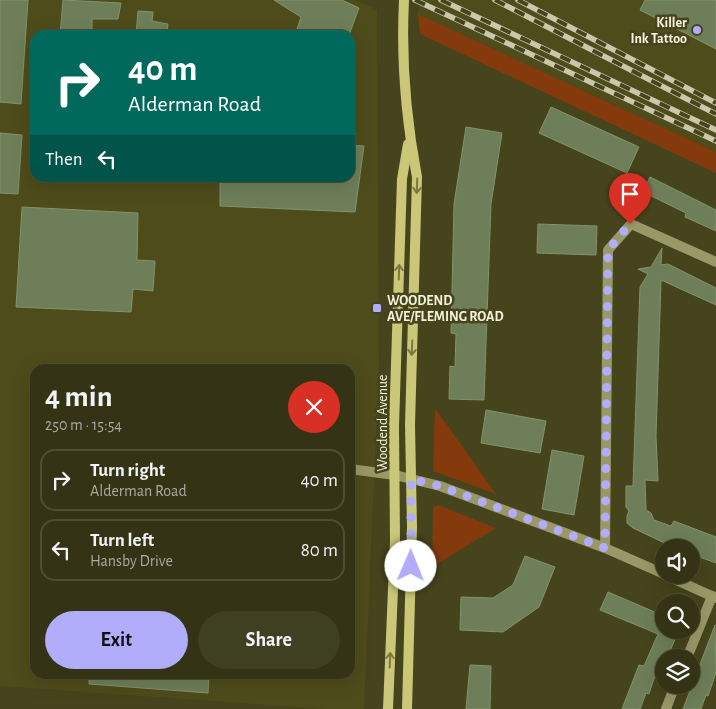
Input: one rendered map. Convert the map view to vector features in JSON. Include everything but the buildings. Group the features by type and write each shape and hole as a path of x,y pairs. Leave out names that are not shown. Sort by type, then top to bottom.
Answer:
{"street":[{"name":"Woodend Avenue","path":"404,0 403,59 409,138 417,177 410,425 411,479 407,709"},
{"name":"Woodend Avenue","path":"388,709 395,541 394,426 402,179 409,138"},
{"path":"605,548 608,250 630,224 716,262"},
{"path":"355,470 395,475 440,486 605,548 655,571"},
{"path":"684,584 714,597 691,649"},
{"path":"666,709 672,694"}],"shaded area":[{"path":"0,0 355,0 377,10 379,366 364,709 325,709 0,686"},
{"path":"420,0 716,0 716,152 418,14"},
{"path":"418,14 716,152 716,173 420,34"},
{"path":"435,408 496,494 433,471"},
{"path":"438,505 496,528 432,567 433,507"}],"railway":[{"path":"415,0 716,141"},
{"path":"441,0 716,130"},
{"path":"495,0 716,114"},
{"path":"518,0 716,103"}],"place":[{"name":"Killer Ink Tattoo","path":"697,30"},
{"name":"WOODEND AVE/FLEMING ROAD","path":"377,308"}],"route":[{"path":"411,566 411,479 440,486 605,548 605,392 608,250 630,224"}]}
